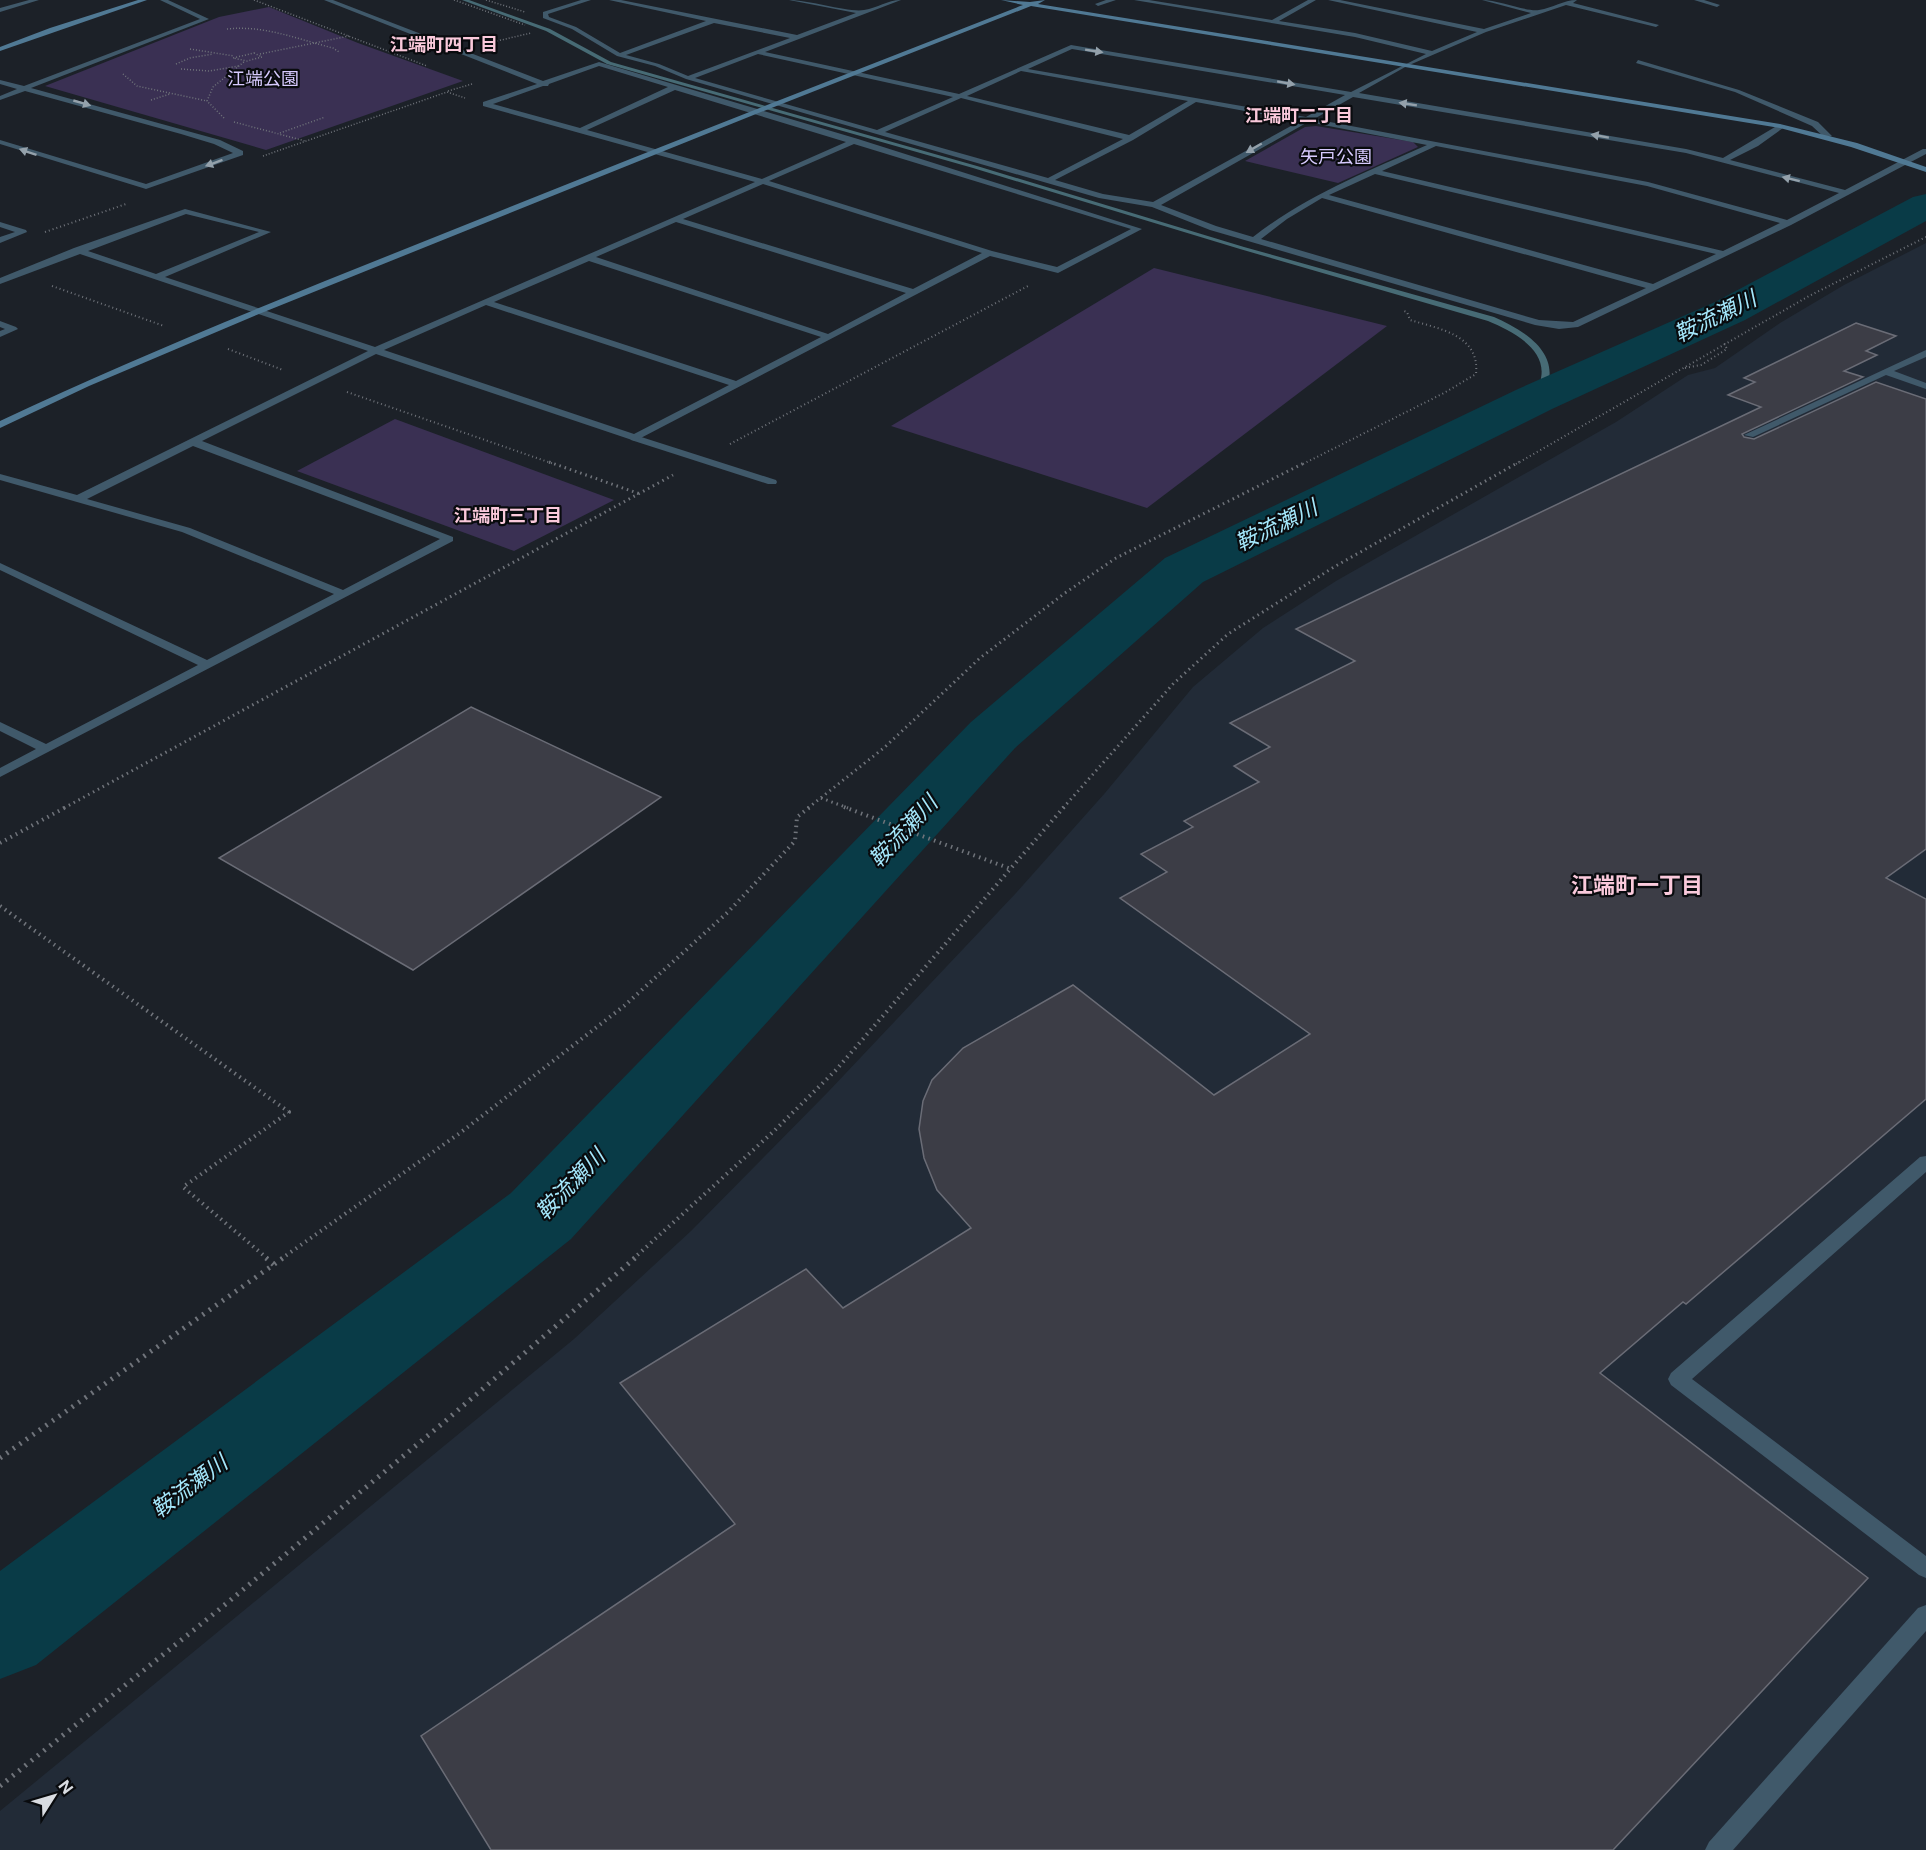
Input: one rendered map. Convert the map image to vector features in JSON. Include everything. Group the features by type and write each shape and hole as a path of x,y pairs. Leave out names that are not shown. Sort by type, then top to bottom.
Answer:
{"street":[{"path":"0,10 36,0"},
{"path":"0,49 52,29 144,0"},
{"path":"0,98 206,19 163,0"},
{"path":"327,0 546,85"},
{"path":"588,0 545,13 546,18 574,28 619,55 657,65 688,78 1102,196 1154,205 1214,228 1538,323 1559,326 1575,325 1721,253 1912,164 1926,151"},
{"path":"612,0 795,37"},
{"path":"792,0 863,13"},
{"path":"688,78 898,0"},
{"path":"1004,0 1780,126 1828,136 1926,170"},
{"path":"0,425 86,384 256,312 755,111 1042,0"},
{"path":"1137,0 1355,35 1431,53"},
{"path":"1272,22 1313,0"},
{"path":"1331,0 1484,31"},
{"path":"1485,0 1537,12"},
{"path":"1697,0 1717,5"},
{"path":"1841,0 1849,2"},
{"path":"1154,205 1405,65 1484,31 1571,1 1656,25"},
{"path":"619,55 715,20"},
{"path":"876,133 1071,47 1641,142 1847,193"},
{"path":"756,52 960,96 1130,138"},
{"path":"1638,62 1737,91 1815,124 1828,136"},
{"path":"599,64 1138,229 1058,270 989,253 760,181 486,104 546,85 599,64"},
{"path":"1019,69 1305,119 1648,184 1788,223"},
{"path":"0,82 184,132 217,142 240,153 147,187 0,142"},
{"path":"579,131 673,88"},
{"path":"1050,180 1130,138 1194,100"},
{"path":"1723,161 1755,144 1780,126"},
{"path":"78,499 377,350 855,141"},
{"path":"1256,239 1284,217 1322,195 1435,144"},
{"path":"1374,171 1721,253"},
{"path":"1322,195 1653,286"},
{"path":"0,281 76,250 185,211 267,232 156,277"},
{"path":"674,219 913,292"},
{"path":"0,224 23,232 0,240"},
{"path":"76,250 256,312 377,350 771,482"},
{"path":"635,438 989,253"},
{"path":"586,257 829,337"},
{"path":"485,302 738,385"},
{"path":"0,324 13,328 0,334"},
{"path":"1749,435 1926,353"},
{"path":"1887,372 1926,386"},
{"path":"0,773 449,539 191,441"},
{"path":"0,477 186,530 343,594"},
{"path":"0,566 206,664"},
{"path":"0,726 46,749"},
{"path":"1926,1162 1678,1379 1926,1568"},
{"path":"1717,1850 1926,1616"}],"path":[{"path":"254,0 436,69"},
{"path":"486,0 546,18"},
{"path":"223,29 248,27 333,48 339,52"},
{"path":"496,41 540,31"},
{"path":"145,43 234,56 260,54 350,36"},
{"path":"176,64 190,58 216,53"},
{"path":"234,56 233,58 237,61 245,61 261,58 260,54"},
{"path":"207,101 213,87 245,61"},
{"path":"181,69 209,71 239,66"},
{"path":"127,69 122,75 137,86 207,101 224,118"},
{"path":"447,92 474,83 465,80"},
{"path":"280,133 325,117"},
{"path":"234,122 306,141"},
{"path":"0,1786 221,1608 623,1269 836,1070 1173,684 1228,634 1334,567 1680,368 1809,296 1926,237"},
{"path":"0,843 702,459 1058,270"},
{"path":"50,286 169,328"},
{"path":"0,1458 460,1133 624,1006 728,912 788,849 795,841 797,818 885,747 980,658 1065,593 1116,558 1444,393 1476,374 1479,364 1477,353 1466,340 1410,320 1407,312 1396,308"},
{"path":"219,346 640,494"},
{"path":"820,798 1011,868"},
{"path":"0,906 289,1112 183,1186 274,1265"}],"shaded area":[{"path":"1926,243 1926,1850 0,1850 0,1811 574,1339 691,1231 828,1092 1016,893 1105,793 1193,687 1263,628 1336,581 1616,422 1688,375 1715,368 1780,323 1844,285"}],"green space":[{"name":"江端公園","path":"269,7 358,43 463,81 266,150 45,86 219,17"},
{"name":"矢戸公園","path":"1316,126 1413,142 1418,147 1338,183 1245,161 1305,127"},
{"path":"1154,268 1387,326 1147,508 891,426"},
{"path":"395,419 614,500 514,551 297,471"}],"building":[{"path":"1856,323 1896,336 1866,351 1877,355 1844,371 1863,377 1742,434 1744,437 1754,439 1876,382 1926,399 1926,849 1886,878 1926,899 1926,1099 1686,1304 1683,1302 1600,1373 1868,1578 1613,1850 491,1850 421,1736 735,1524 620,1383 806,1269 843,1308 971,1228 937,1190 924,1158 919,1129 923,1101 932,1080 963,1048 1073,985 1214,1095 1310,1034 1120,898 1167,872 1141,854 1193,827 1184,821 1259,782 1234,766 1270,747 1230,723 1355,661 1296,629 1761,407 1728,395 1755,382 1744,378"},
{"path":"471,707 661,797 413,970 219,858"}],"waterway":[{"path":"464,0 548,30 609,63 975,167 1242,248 1491,319 1528,340 1541,357 1545,367 1545,380 1535,399"},
{"name":"鞍流瀬川","path":"0,1631 541,1216 993,735 1184,570 1535,399 1730,311 1926,205"}],"district":[{"name":"江端町四丁目","path":"444,44"},
{"name":"江端町二丁目","path":"1299,115"},
{"name":"江端町三丁目","path":"508,515"},
{"name":"江端町一丁目","path":"1637,885"}]}
